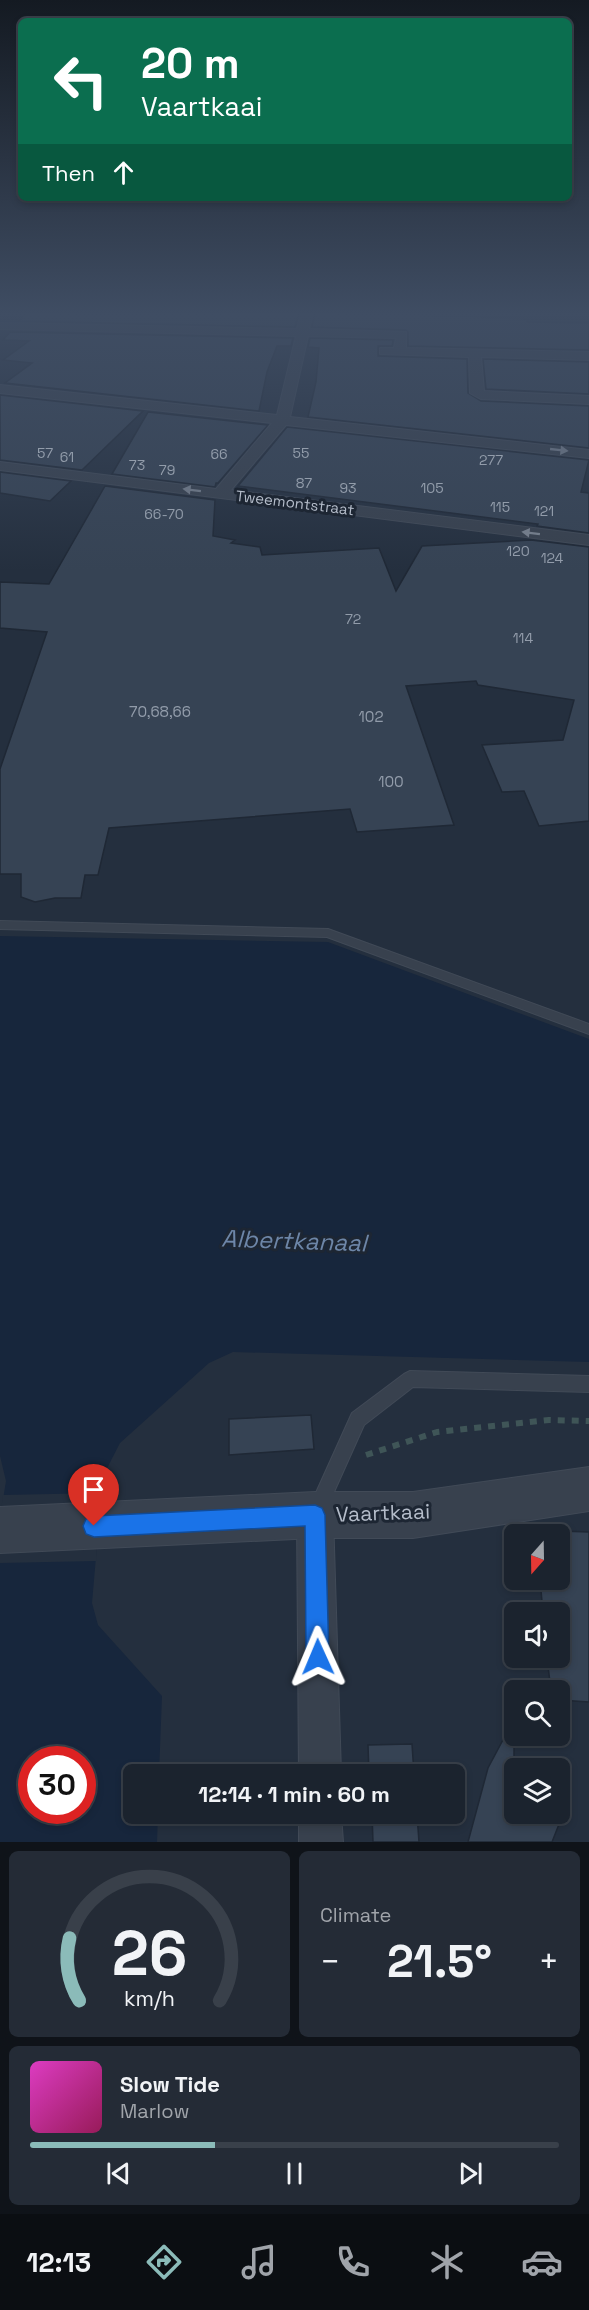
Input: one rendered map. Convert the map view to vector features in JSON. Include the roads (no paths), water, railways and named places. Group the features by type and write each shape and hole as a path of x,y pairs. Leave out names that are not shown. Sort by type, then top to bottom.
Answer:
{"street":[{"path":"87,399 589,454"},
{"path":"220,494 283,419 289,399"},
{"path":"567,399 589,400"},
{"name":"Tweemontstraat","path":"0,466 589,540"},
{"name":"Vaartkaai","path":"0,1530 315,1515 413,1515 589,1489"},
{"path":"315,1515 320,1764"},
{"path":"320,1824 321,1842"}],"lane":[{"path":"0,926 328,933 589,1029"},
{"path":"315,1515 358,1419 410,1379 589,1384"}],"water":[{"name":"Albertkanaal","path":"0,936 328,942 589,1039 589,1362 233,1352 209,1363 120,1443 103,1476 92,1603 98,1625 162,1696 159,1764 123,1764 123,1824 158,1824 157,1842 0,1842 0,1518 6,1481 0,1456"}]}
